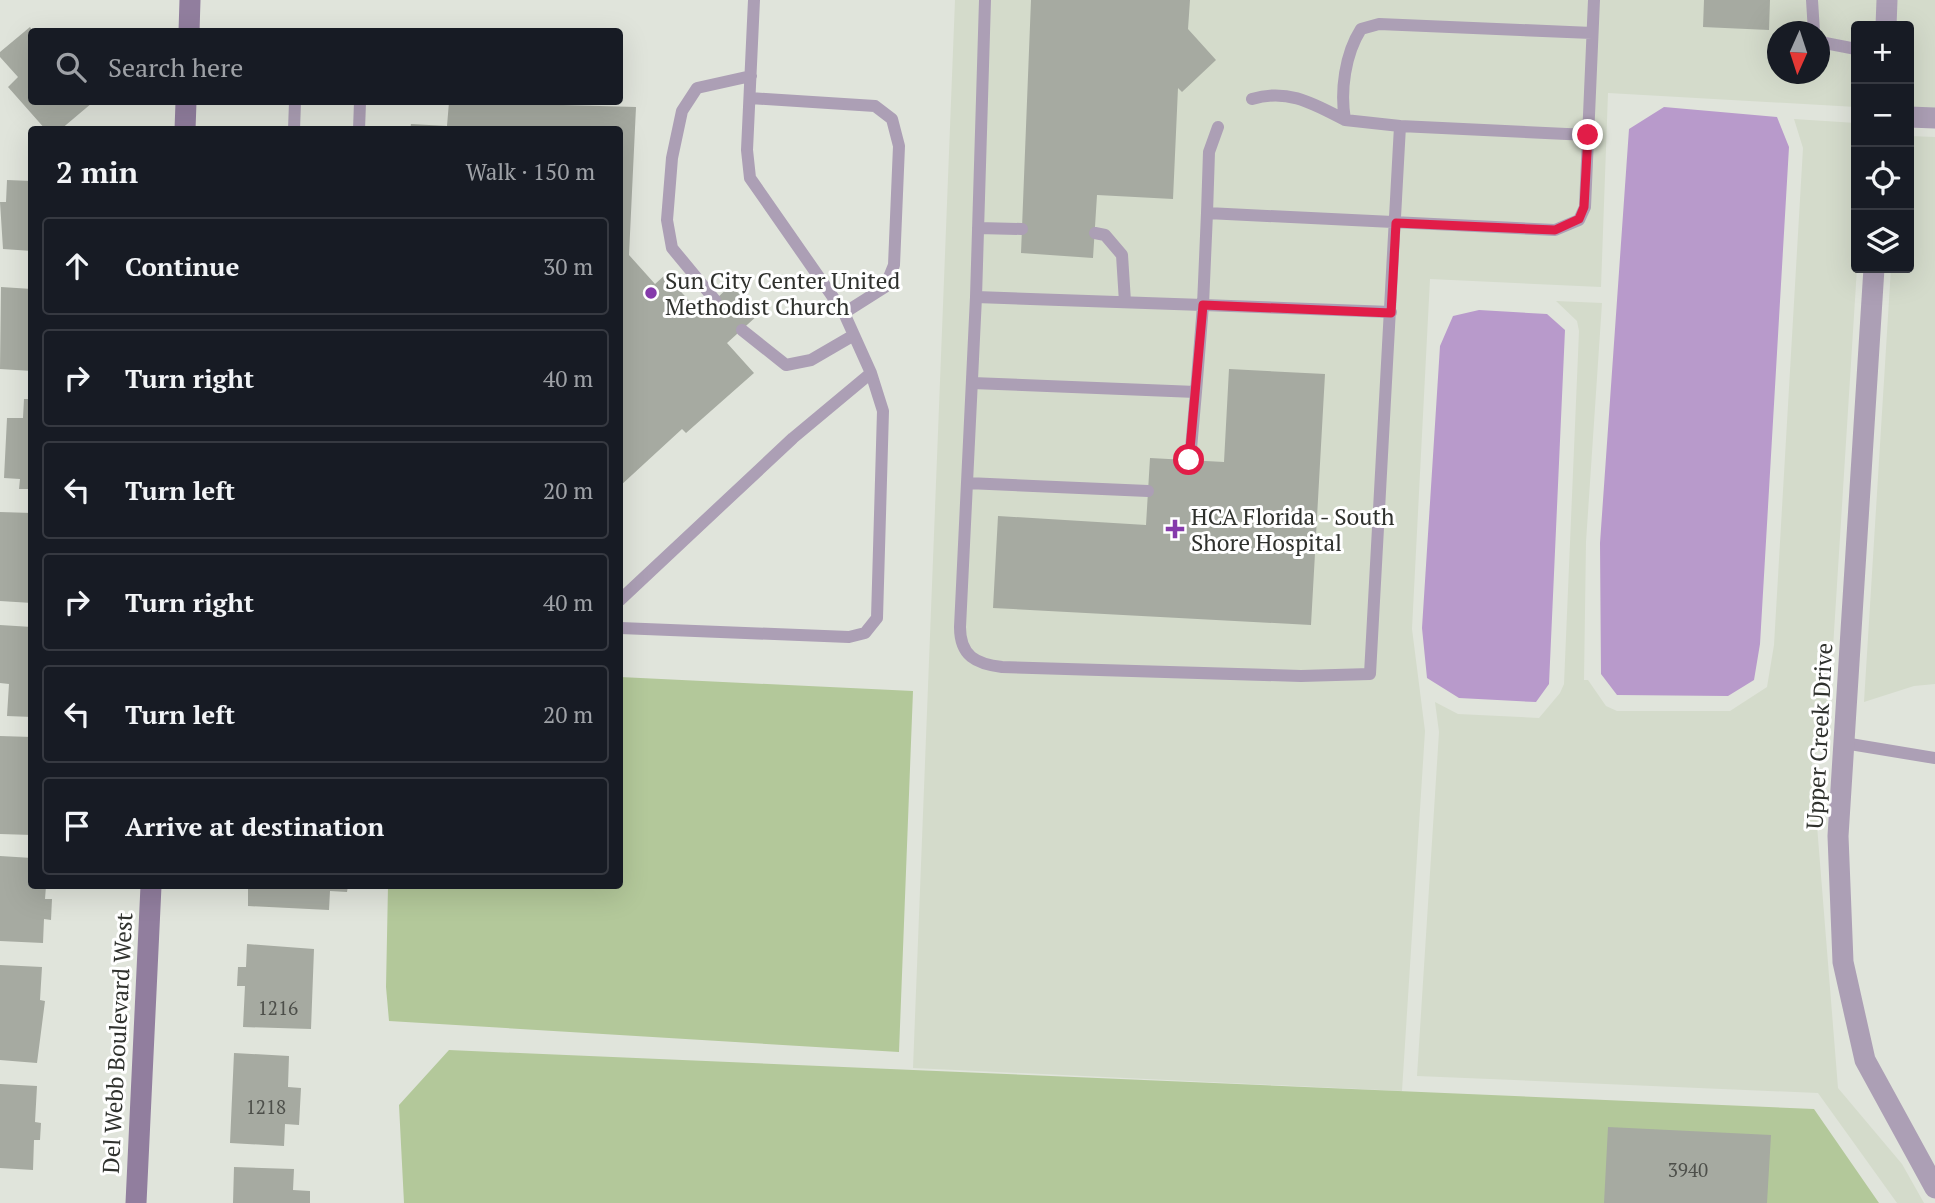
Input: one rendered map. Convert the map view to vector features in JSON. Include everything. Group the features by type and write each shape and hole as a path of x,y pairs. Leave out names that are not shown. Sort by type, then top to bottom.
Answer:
{"street":[{"path":"189,28 190,0"},
{"path":"1886,21 1887,0"},
{"path":"184,126 186,105"},
{"path":"1914,117 1935,118"},
{"name":"Upper Creek Drive","path":"1874,273 1838,836 1843,962 1865,1060 1935,1188"},
{"name":"Del Webb Boulevard West","path":"136,1203 151,889"}],"lane":[{"path":"623,628 849,637 865,633 877,618 883,411 871,373 844,313 750,178 747,150 754,0"},
{"path":"985,0 976,297 960,640 967,655 981,664 1301,676 1370,674 1400,126"},
{"path":"1207,213 1555,230 1579,219 1584,207 1594,0"},
{"path":"1812,0 1813,21"},
{"path":"1345,120 1346,62 1361,29 1378,24 1592,33"},
{"path":"1830,44 1851,48"},
{"path":"715,300 672,248 667,220 672,158 682,111 698,88 751,76"},
{"path":"1252,99 1270,93 1300,97 1345,120 1400,126 1588,135"},
{"path":"750,97 875,106 892,120 898,146 894,265 885,286 844,313"},
{"path":"294,126 295,105"},
{"path":"359,126 360,105"},
{"path":"1189,460 1203,305 1209,152 1219,127"},
{"path":"978,228 1022,229"},
{"path":"1095,233 1105,234 1122,255 1125,302"},
{"path":"976,297 1391,313"},
{"path":"742,330 786,365 811,360 854,335"},
{"path":"623,597 793,438 871,373"},
{"path":"972,383 1196,392"},
{"path":"967,483 1148,491"},
{"path":"1844,743 1935,758"}],"shaded area":[{"name":"HCA Florida - South Shore Hospital","path":"955,0 1935,0 1935,111 1914,110 1914,21 1851,21 1851,107 1608,93 1601,287 1430,279 1412,629 1425,731 1402,1091 913,1068"},
{"path":"1664,107 1777,117 1789,147 1760,644 1754,680 1728,696 1617,695 1601,674 1600,543 1629,129"},
{"path":"1794,119 1851,123 1851,273 1857,273 1828,727 1812,763 1838,1088 1902,1164 1924,1203 1897,1203 1818,1093 1417,1076 1439,732 1435,702 1458,714 1539,718 1560,693 1564,684 1579,331 1577,321 1556,301 1602,303 1586,542 1584,680 1588,680 1606,706 1617,711 1730,711 1767,687 1774,645 1803,148"},
{"path":"1914,136 1935,137 1935,684 1914,686 1864,702 1891,273 1914,273"},
{"path":"1479,310 1547,314 1565,330 1549,684 1536,702 1459,698 1427,678 1422,628 1440,346 1453,316"}],"green space":[{"path":"623,677 913,691 899,1052 389,1021 386,987 388,889 623,889"},
{"path":"449,1050 1814,1109 1879,1203 404,1203 399,1105"}],"building":[{"path":"1031,0 1190,0 1188,29 1216,60 1182,92 1178,88 1173,199 1097,195 1093,258 1021,253"},
{"path":"1704,0 1770,0 1767,30 1703,27"},
{"path":"28,29 28,105 90,105 65,126 42,126 8,87 18,77 0,57 0,52"},
{"name":"Sun City Center United Methodist Church","path":"449,105 636,107 629,255 655,284 665,275 701,313 731,285 758,315 727,343 754,373 686,433 682,429 623,483 623,126 447,126"},
{"name":"Sun City Center United Methodist Church","path":"411,124 447,126 411,126"},
{"path":"7,180 28,181 28,251 3,249 0,202 6,202"},
{"path":"1,287 28,289 28,371 0,369"},
{"path":"1229,369 1325,374 1311,625 993,608 998,516 1146,525 1150,458 1224,462"},
{"path":"24,399 28,399 28,489 19,489 20,479 4,478 7,418 23,418"},
{"path":"0,512 28,513 28,603 0,601"},
{"path":"0,625 28,627 28,717 7,716 9,684 0,683"},
{"path":"0,736 28,737 28,835 0,834"},
{"path":"0,856 28,858 28,889 46,889 45,899 52,899 51,920 44,919 43,943 0,941"},
{"path":"248,889 348,889 347,892 330,891 329,910 248,906"},
{"path":"247,944 314,949 311,1029 243,1027 245,986 237,986 238,967 246,967"},
{"path":"0,965 42,967 40,1000 45,1001 37,1063 0,1060"},
{"path":"234,1053 289,1056 288,1087 301,1088 299,1125 285,1124 284,1146 230,1143"},
{"path":"0,1084 37,1086 35,1122 41,1123 40,1140 34,1140 33,1170 0,1168"},
{"path":"1608,1127 1771,1135 1767,1203 1604,1203"},
{"path":"234,1167 294,1169 293,1190 310,1191 310,1203 233,1203"}],"place":[{"name":"Sun City Center United Methodist Church","path":"651,293"},
{"name":"HCA Florida - South Shore Hospital","path":"1175,529"}],"route":[{"path":"1189,460 1203,305 1391,313 1396,223 1555,230 1579,219 1584,207 1588,135"}]}
